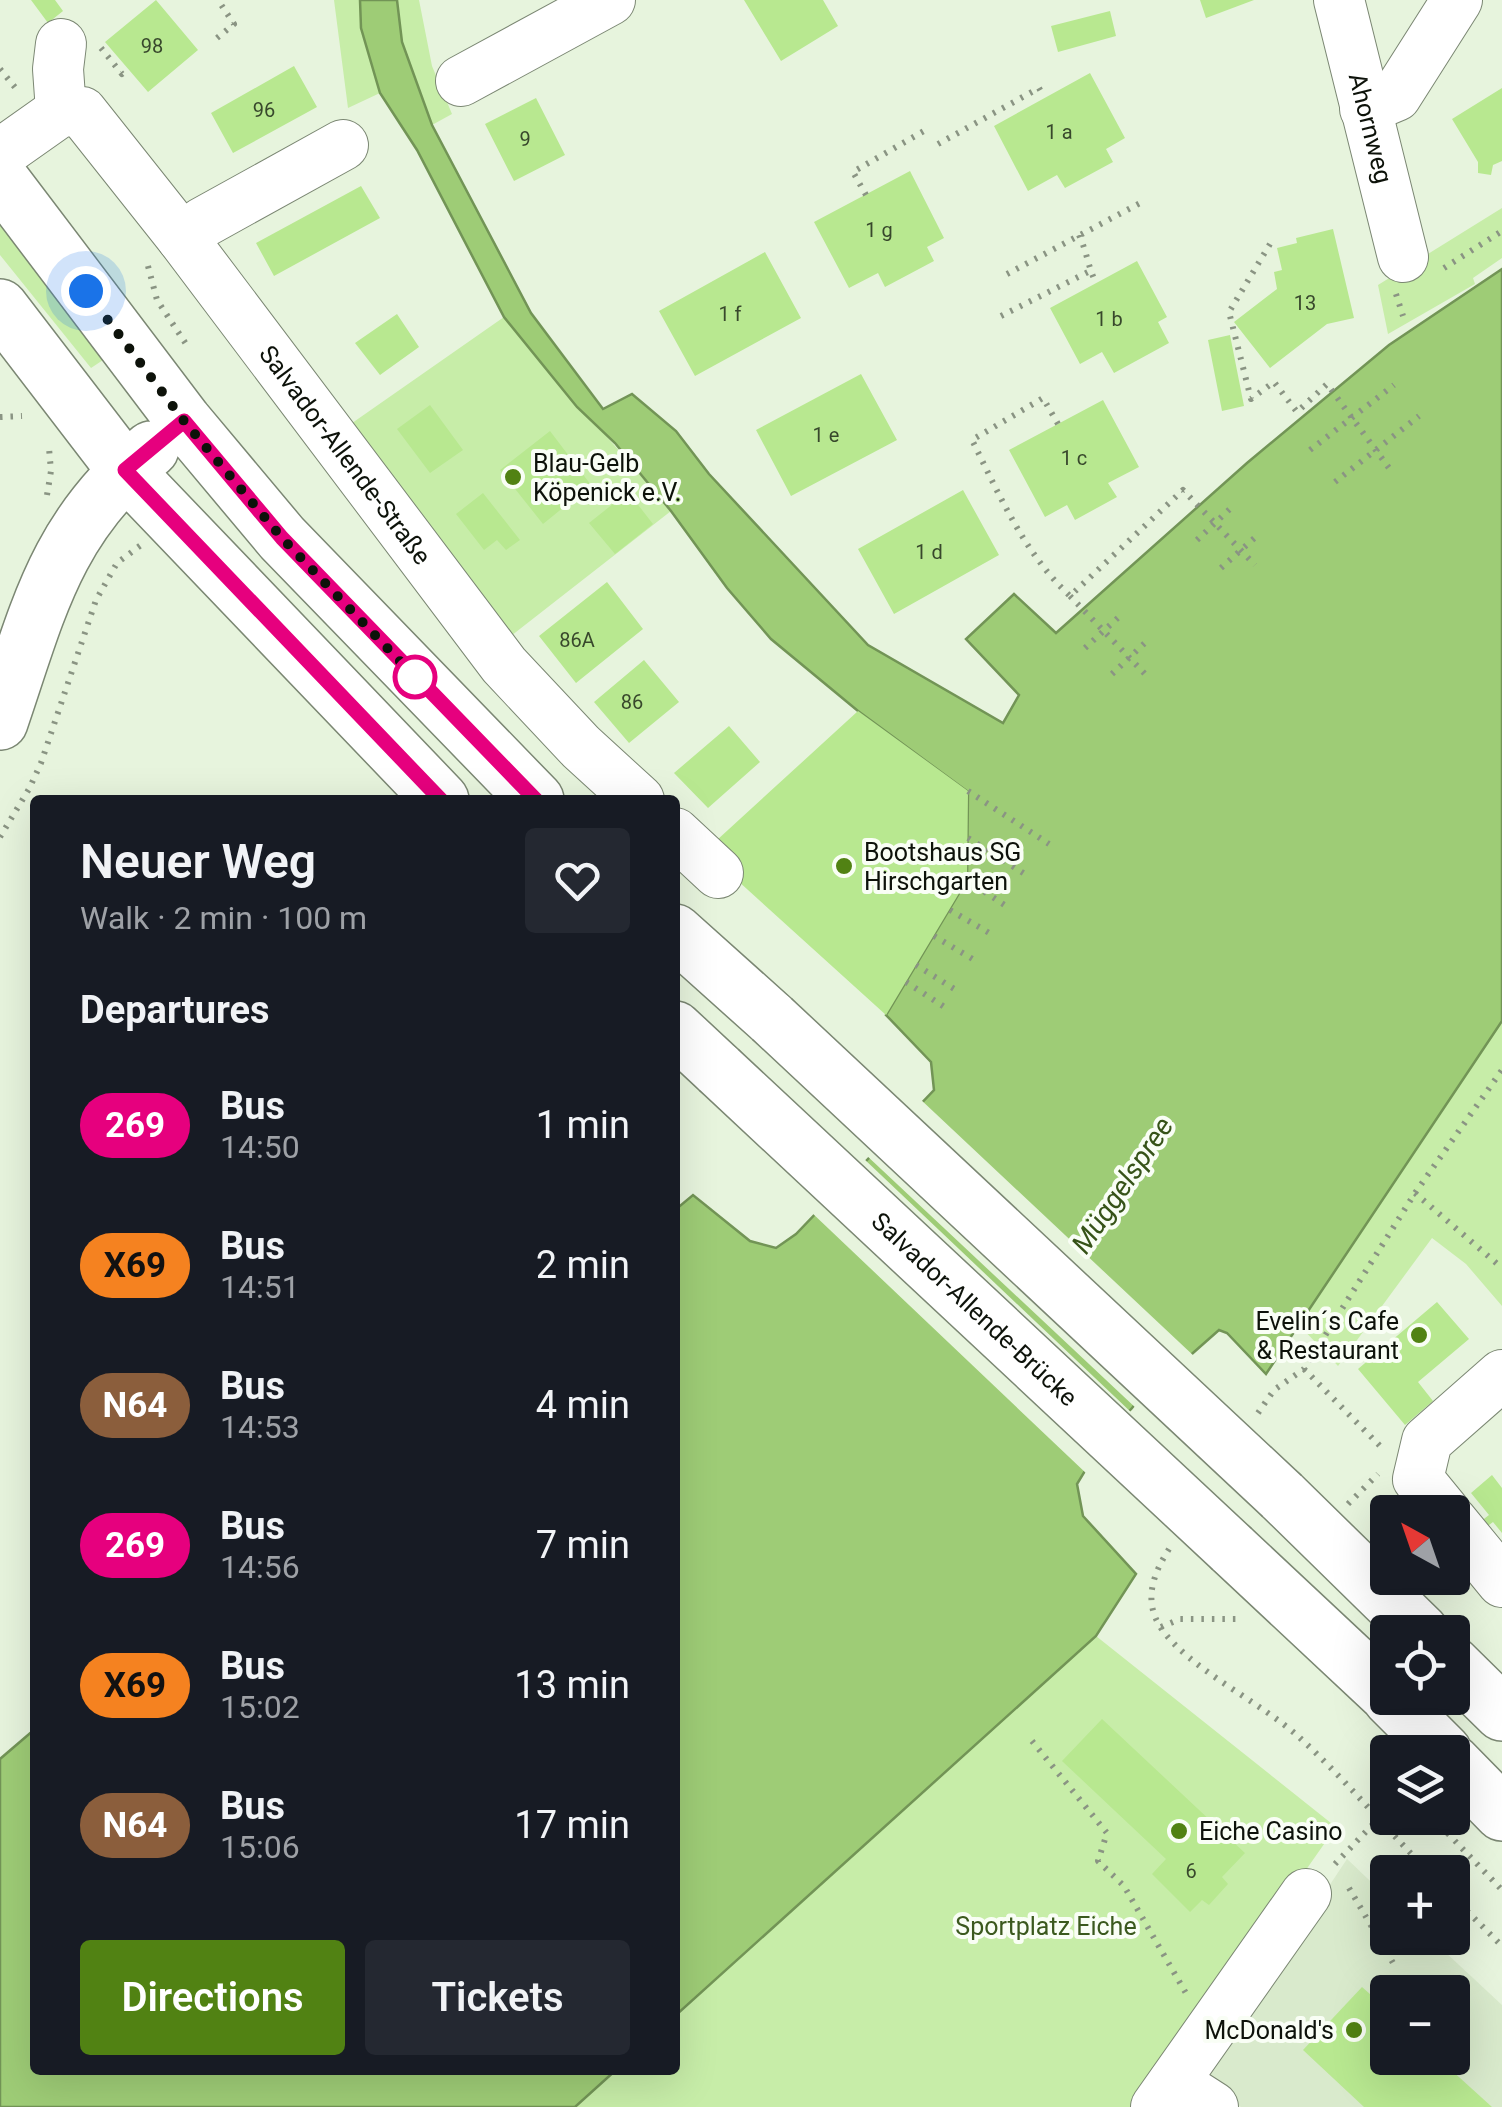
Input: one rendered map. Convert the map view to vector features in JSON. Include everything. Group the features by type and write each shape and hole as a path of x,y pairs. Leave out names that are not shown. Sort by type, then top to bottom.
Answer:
{"main road":[{"path":"0,178 184,421 282,538 531,795"},
{"path":"0,306 125,470 436,795"},
{"path":"0,722 34,614 74,532 125,470 184,421"},
{"path":"680,936 1282,1496 1404,1615"},
{"name":"Salvador-Allende-Brücke","path":"680,1034 1370,1678"},
{"path":"1470,1682 1502,1713"},
{"path":"1408,1715 1427,1735"},
{"path":"1470,1780 1502,1813"}],"street":[{"path":"461,82 610,0"},
{"name":"Ahornweg","path":"1339,0 1403,257"},
{"path":"1365,109 1396,96 1457,0"},
{"path":"0,154 52,117 62,44"},
{"name":"Salvador-Allende-Straße","path":"52,117 82,112 160,246 331,437 504,665 581,747 634,795"},
{"path":"160,246 343,145"},
{"path":"680,838 718,873"},
{"path":"1419,1483 1427,1440 1502,1375"},
{"path":"1470,1543 1502,1582"},
{"path":"1181,2099 1216,2023 1328,1892"}],"path":[{"path":"217,38 234,24 218,0"},
{"path":"0,69 52,117"},
{"path":"938,144 1039,88 1044,98"},
{"path":"866,195 853,172 929,128"},
{"path":"1007,274 1142,202"},
{"path":"1403,257 1434,274 1502,231"},
{"path":"1079,235 1096,282"},
{"path":"1270,244 1229,312 1250,400 1274,382 1297,412 1327,384 1388,468"},
{"path":"160,246 149,268 157,300 191,353"},
{"path":"1001,316 1090,271"},
{"path":"1310,450 1394,386"},
{"path":"1058,424 1043,398 972,440 1014,526 1046,574 1145,674"},
{"path":"0,416 22,416"},
{"path":"1335,482 1419,416"},
{"path":"1070,596 1183,490 1255,565"},
{"path":"1197,540 1233,506"},
{"path":"1221,568 1260,533"},
{"path":"0,838 29,789 96,600 117,563"},
{"path":"1084,648 1121,615"},
{"path":"1112,674 1148,640"},
{"path":"968,791 1049,844"},
{"path":"968,838 1028,876"},
{"path":"967,880 1009,908"},
{"path":"950,910 991,934"},
{"path":"934,936 976,961"},
{"path":"916,965 956,990"},
{"path":"906,982 946,1008"},
{"path":"1340,1512 1419,1483 1304,1369 1415,1193 1502,1070"},
{"path":"1415,1193 1502,1268"},
{"path":"1161,1627 1180,1619 1234,1620"},
{"path":"1032,1742 1107,1833 1098,1861 1124,1886 1192,2004 1216,2023"},
{"path":"1370,1830 1328,1892 1396,1968"},
{"path":"1449,1835 1501,1887"},
{"path":"1470,1914 1502,1946"}],"shaded area":[{"path":"1347,1859 1370,1881 1370,1955 1448,1955 1470,1975 1370,1975 1370,2075 1470,2075 1470,1975 1502,2005 1502,2107 1241,2107 1200,2080"}],"green space":[{"path":"334,0 360,0 361,28 380,93 348,108"},
{"path":"397,0 419,0 432,66 452,114 432,125 402,42"},
{"path":"1502,208 1502,258 1473,278 1475,284 1388,334 1378,285"},
{"path":"0,211 109,356 91,368 0,255"},
{"name":"Blau-Gelb Köpenick e.V.","path":"504,317 671,511 507,639 345,428"},
{"path":"1502,1021 1502,1306 1466,1264 1432,1238 1338,1366 1298,1324"},
{"name":"Sportplatz Eiche","path":"1096,1636 1336,1827 1140,2107 575,2107 610,2075 680,2075 680,2011"}],"water":[{"name":"Müggelspree","path":"360,0 397,0 402,42 432,125 531,313 603,409 632,394 676,431 709,474 868,645 1003,723 1019,695 966,639 1014,594 1056,633 1247,463 1389,345 1502,269 1502,1021 1266,1374 1227,1333 1219,1330 1185,1360 1161,1340 1146,1383 1132,1408 1109,1426 1068,1446 1088,1466 1077,1484 1083,1516 1136,1574 1096,1636 680,2011 680,1206 693,1195 750,1241 776,1248 796,1234 934,1090 931,1062 886,1015 967,880 968,792 858,711 771,639 615,443 577,407 504,317 417,150 380,93 361,28"},
{"path":"30,1733 30,2075 610,2075 575,2107 0,2107 0,1759"}],"pier":[{"path":"919,1098 1195,1357 1183,1365 1162,1347 1147,1399 1138,1410 865,1154"},
{"path":"862,1157 1134,1415 1127,1423 1108,1410 1075,1446 1093,1464 1088,1475 810,1211"}],"building":[{"path":"31,0 55,0 63,11 48,23"},
{"path":"156,0 198,50 148,92 105,42"},
{"path":"744,0 823,0 838,26 781,61"},
{"path":"1200,0 1254,0 1206,18"},
{"path":"1110,11 1116,36 1058,52 1051,26"},
{"path":"294,66 317,107 233,153 211,113"},
{"path":"1090,73 1125,138 1106,149 1113,162 1065,188 1057,175 1028,191 994,126"},
{"path":"1502,88 1502,161 1493,165 1491,175 1478,173 1478,162 1452,119"},
{"path":"536,98 565,155 514,181 485,124"},
{"path":"910,171 944,238 927,247 934,261 885,287 878,273 849,288 814,222"},
{"path":"361,186 380,218 274,276 256,243"},
{"path":"1333,229 1354,318 1327,324 1270,368 1234,322 1277,289 1274,272 1282,270 1277,248 1297,243 1296,238"},
{"path":"765,252 801,318 695,376 659,311"},
{"path":"1137,261 1167,317 1158,322 1169,343 1114,373 1102,352 1080,364 1050,308"},
{"path":"397,314 419,347 380,375 355,343"},
{"path":"1230,335 1244,406 1222,411 1208,340"},
{"path":"861,374 897,440 791,496 756,430"},
{"path":"1103,400 1139,467 1108,483 1117,497 1075,520 1067,505 1045,517 1009,450"},
{"path":"430,405 463,450 430,473 397,429"},
{"path":"550,431 591,485 543,524 500,470"},
{"path":"963,490 999,555 894,614 858,549"},
{"path":"628,492 653,524 615,554 589,523"},
{"path":"483,493 520,540 506,550 497,540 484,550 456,514"},
{"path":"607,582 643,629 576,683 539,636"},
{"path":"644,660 679,702 629,743 594,702"},
{"name":"Bootshaus SG Hirschgarten","path":"858,711 968,791 967,880 886,1015 705,851"},
{"path":"729,726 760,762 708,808 674,773"},
{"path":"1437,1302 1469,1339 1418,1382 1433,1401 1405,1425 1358,1369"},
{"path":"1492,1475 1502,1488 1502,1533 1493,1522 1485,1528 1480,1522 1489,1515 1471,1493"},
{"name":"Eiche Casino","path":"1102,1719 1245,1853 1222,1877 1228,1884 1209,1905 1202,1900 1190,1912 1152,1874 1166,1859 1062,1761"},
{"name":"McDonald's","path":"1362,1987 1370,1994 1370,2075 1457,2075 1492,2107 1364,2107 1303,2050"}],"bus line":[{"name":"269","path":"436,795 125,470 184,421 282,538 531,795"}],"place":[{"name":"Blau-Gelb Köpenick e.V.","path":"513,477"},
{"name":"Bootshaus SG Hirschgarten","path":"844,866"},
{"name":"Evelin´s Cafe & Restaurant","path":"1419,1335"},
{"name":"Eiche Casino","path":"1179,1831"},
{"name":"McDonald's","path":"1354,2030"}],"route":[{"path":"86,291 184,421 282,538 415,677"}]}
